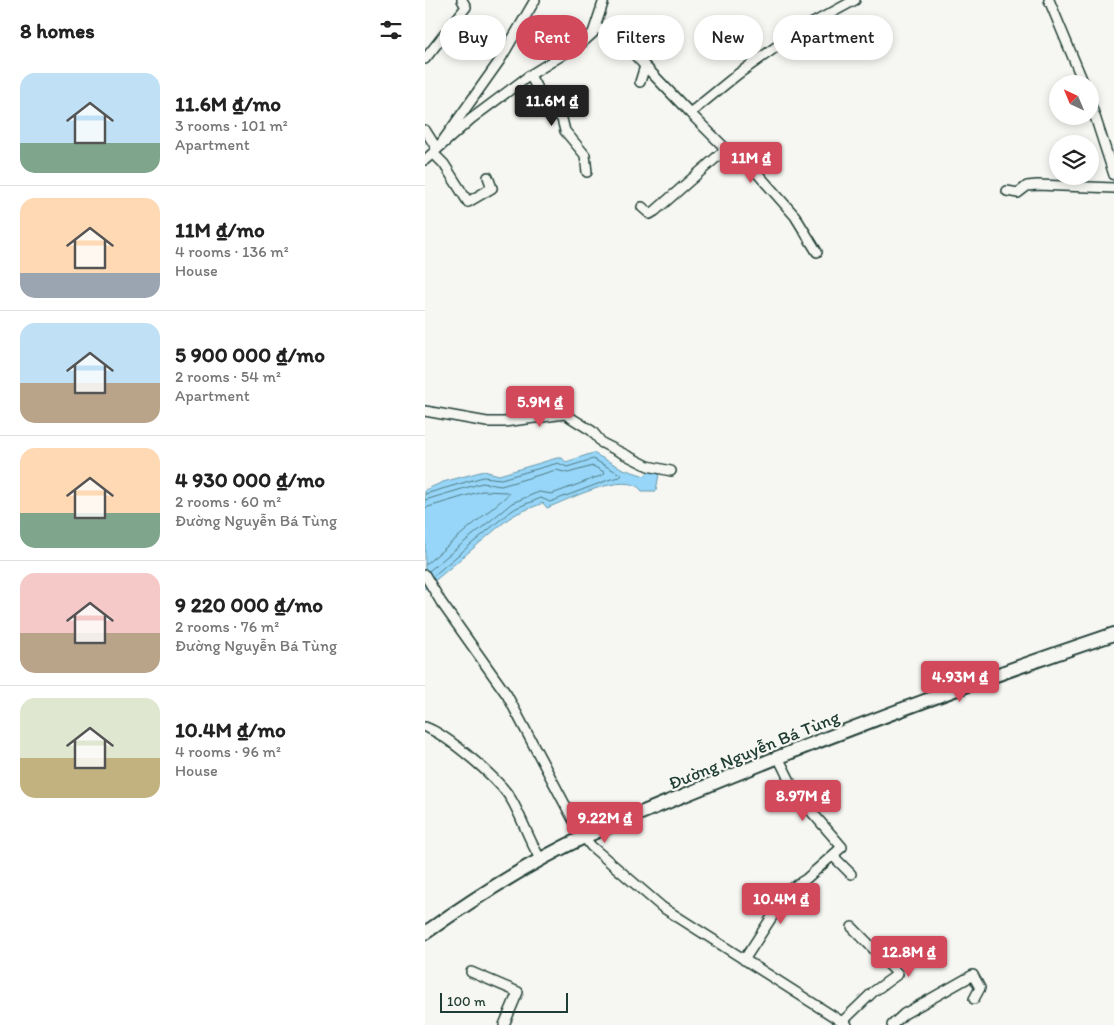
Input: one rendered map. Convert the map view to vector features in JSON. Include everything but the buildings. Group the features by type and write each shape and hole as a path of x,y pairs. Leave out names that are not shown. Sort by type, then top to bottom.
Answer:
{"main road":[{"name":"Đường Nguyễn Bá Tùng","path":"425,933 491,887 540,858 584,837 1011,669 1114,634"}],"street":[{"path":"425,59 466,7 462,0"},
{"path":"435,151 500,60 535,0"},
{"path":"690,114 738,74 800,30 855,0"},
{"path":"1049,0 1080,75"},
{"path":"425,160 471,119 530,75 582,43 593,33 602,2"},
{"path":"595,26 616,35 690,114 726,149 751,165 795,216 817,252"},
{"path":"640,82 645,66"},
{"path":"530,75 540,94 562,119 565,131 586,157 587,172"},
{"path":"1098,125 1114,175"},
{"path":"425,130 435,151 468,202 492,188 488,177"},
{"path":"642,206 650,214 655,212 726,149"},
{"path":"1007,191 1018,193 1027,186 1037,185 1114,188"},
{"path":"425,411 487,422 503,422 565,414 592,431 602,443 648,466 671,471"},
{"path":"425,575 441,602 507,695 584,837 591,846 662,907 844,1023 873,992 898,974 852,927"},
{"path":"425,727 440,733 506,792 511,799 528,839 540,858"},
{"path":"744,960 790,889 806,879 842,847 797,795 782,758"},
{"path":"833,856 851,874"},
{"path":"471,972 518,992 504,1025"},
{"path":"892,1025 904,1014 973,975 980,988 974,999"}],"water":[{"path":"593,453 623,469 645,476 649,471 659,474 656,491 642,491 634,485 624,483 611,485 582,493 547,508 543,503 518,513 508,519 425,589 425,490 443,482 484,471 499,475 557,458 562,458 566,462"}]}
